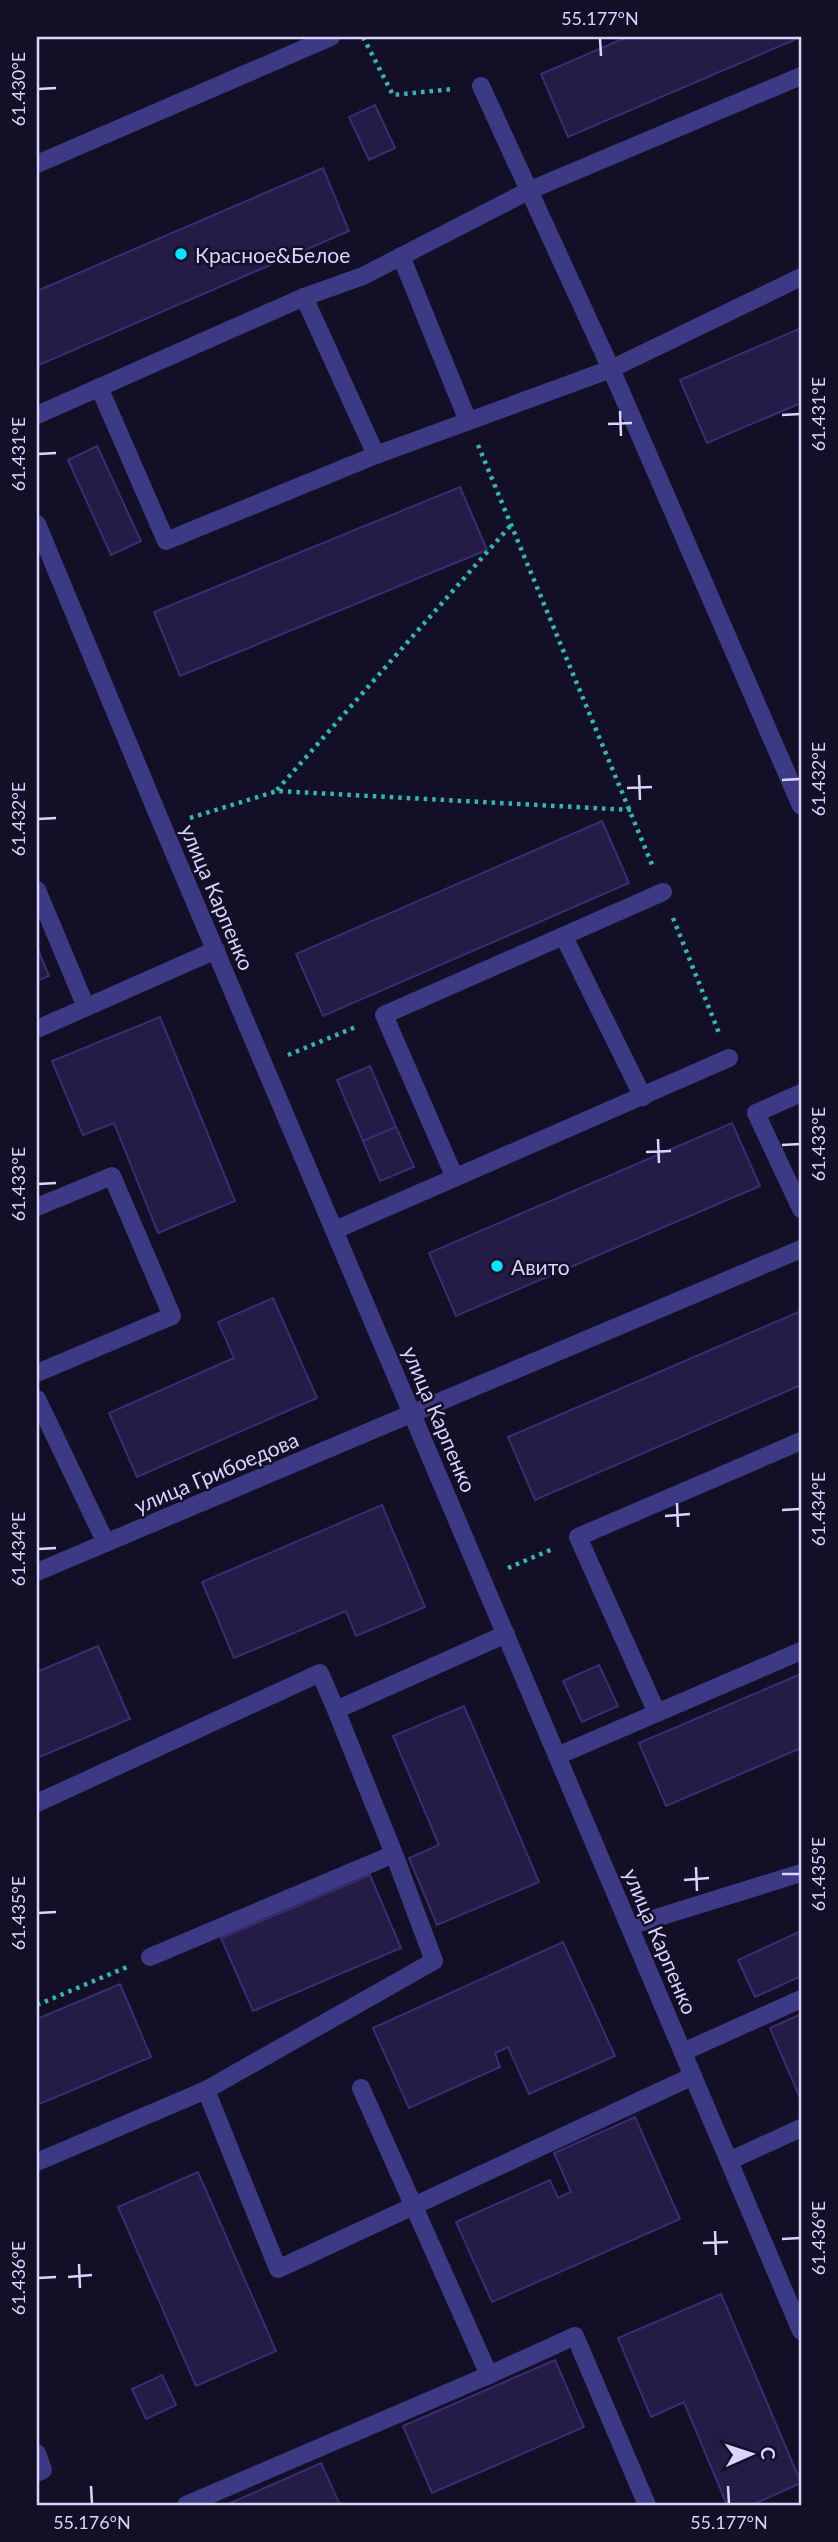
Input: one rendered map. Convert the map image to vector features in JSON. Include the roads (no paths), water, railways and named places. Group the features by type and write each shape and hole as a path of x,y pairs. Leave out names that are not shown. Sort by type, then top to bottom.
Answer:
{"street":[{"path":"37,164 331,37"},
{"path":"37,415 304,297 363,276 528,191 801,76"},
{"path":"481,86 611,369 801,806"},
{"path":"401,256 468,421"},
{"path":"99,387 166,541 376,455 611,369 801,277"},
{"path":"304,297 376,455"},
{"name":"улица Карпенко","path":"37,524 801,2331"},
{"path":"37,890 86,1007"},
{"path":"454,1178 384,1015 663,892"},
{"path":"564,936 643,1097"},
{"path":"37,1029 216,950"},
{"path":"335,1230 729,1058"},
{"path":"801,1093 757,1113 801,1209"},
{"path":"37,1207 112,1176 172,1316 37,1373"},
{"name":"улица Грибоедова","path":"37,1572 801,1249"},
{"path":"37,1399 106,1543"},
{"path":"657,1713 578,1537 801,1441"},
{"path":"336,1710 506,1634"},
{"path":"558,1756 801,1651"},
{"path":"37,1803 320,1673 394,1854 434,1961 206,2090 37,2162"},
{"path":"150,1957 394,1854"},
{"path":"630,1926 801,1873"},
{"path":"683,2052 801,1998"},
{"path":"206,2090 278,2269 694,2076"},
{"path":"361,2088 489,2375"},
{"path":"729,2161 801,2128"},
{"path":"186,2505 575,2336 647,2505"},
{"path":"37,2453 43,2470 37,2473"}],"place":[{"name":"Красное&Белое","path":"181,254"},
{"name":"Авито","path":"497,1266"}]}
